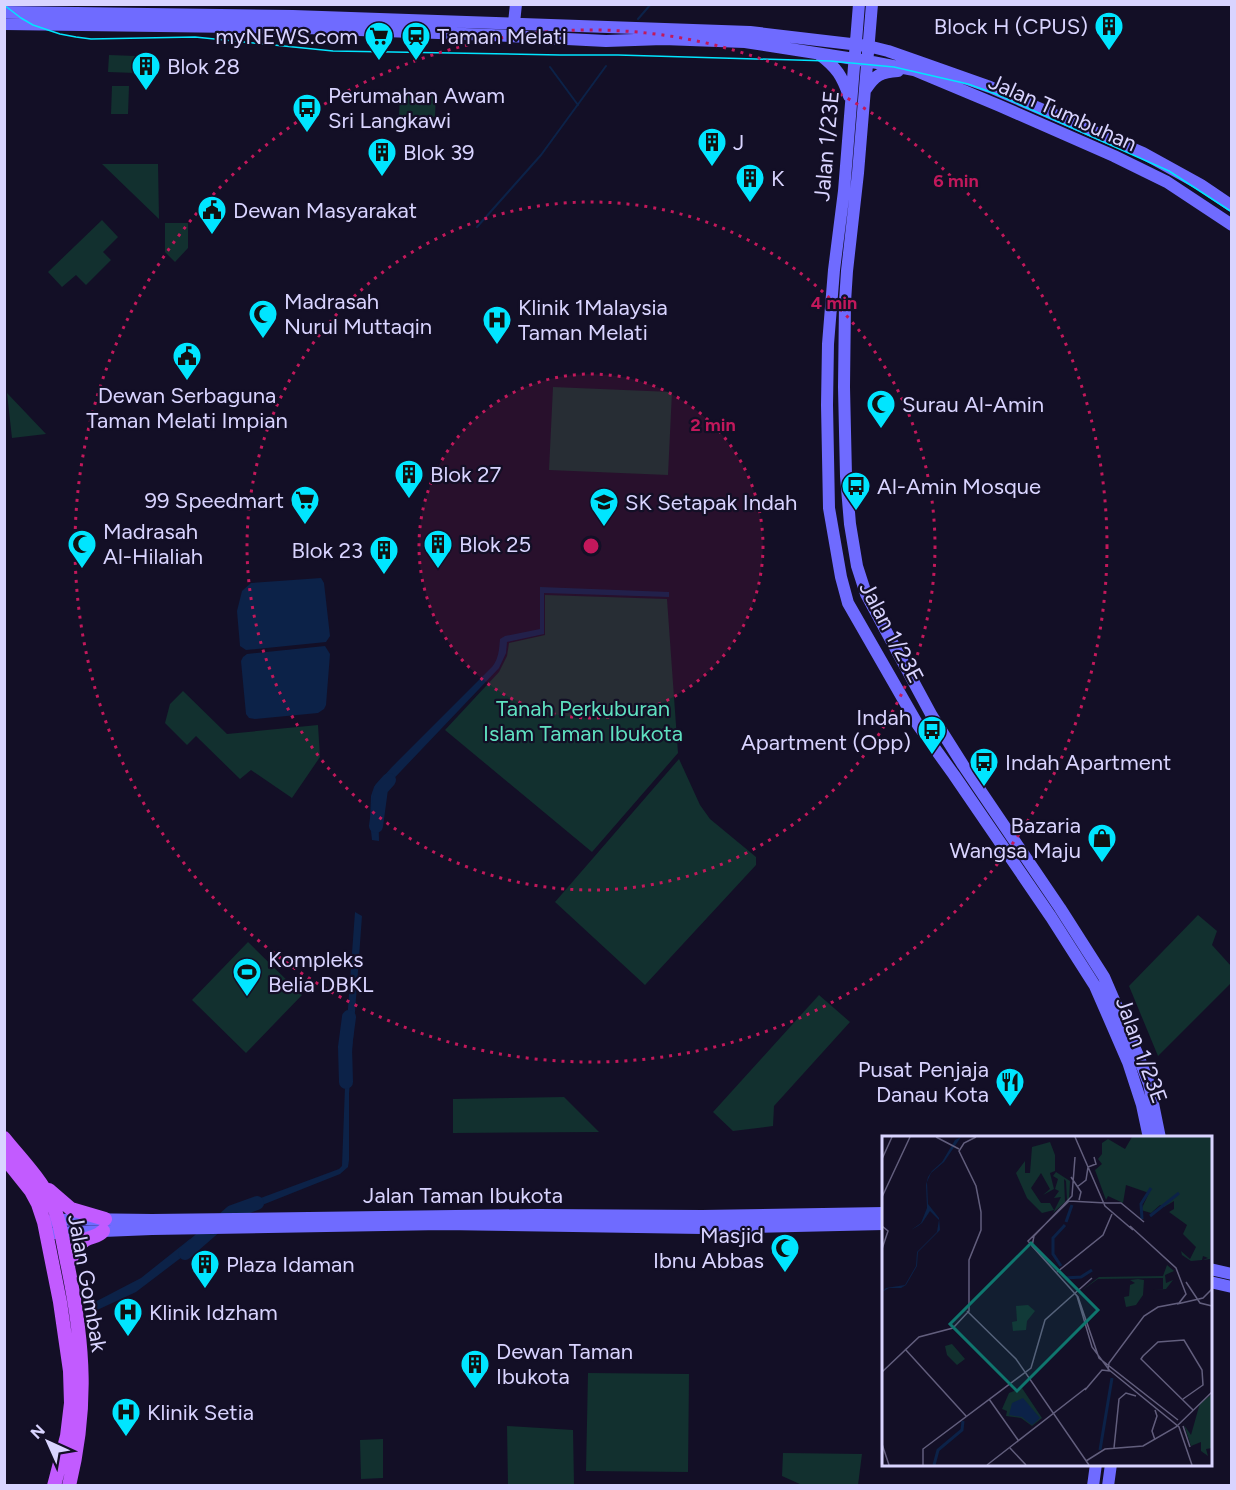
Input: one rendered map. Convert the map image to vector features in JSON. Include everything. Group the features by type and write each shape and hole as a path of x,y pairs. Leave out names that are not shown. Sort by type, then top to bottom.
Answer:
{"main road":[{"path":"859,4 858,24 862,46"},
{"path":"862,46 871,21 872,4"},
{"path":"495,23 506,17 516,6"},
{"path":"516,6 519,16 529,25"},
{"path":"513,30 516,6"},
{"path":"4,12 293,16 495,23 513,30"},
{"path":"871,21 877,38 888,51"},
{"path":"4,24 513,30"},
{"path":"828,42 845,37 858,24"},
{"name":"Jalan Tumbuhan","path":"513,30 529,25 575,25 750,32 888,51 990,87 1143,153 1201,185 1232,206"},
{"name":"Jalan Tumbuhan","path":"513,30 606,40 663,39 745,42 914,70 1125,161 1167,182 1232,225"},
{"name":"Jalan 1/23E","path":"862,46 851,103 828,344 829,508 840,577 848,603 918,725 1051,917 1095,986 1128,1062 1142,1105 1149,1136"},
{"path":"820,54 834,65 840,74 851,103"},
{"name":"Jalan 1/23E","path":"861,60 864,91 845,302 844,387 846,476 850,524 857,566 866,594 932,716 1104,977 1149,1084 1160,1136"},
{"path":"864,91 871,81 882,73 914,70"},
{"name":"Jalan Gombak","path":"4,1138 26,1175 45,1228 60,1302 70,1371 71,1403 67,1436 54,1485"},
{"name":"Jalan Gombak","path":"4,1157 42,1186 52,1202 60,1226 68,1266 78,1324 82,1389 81,1416 69,1485"},
{"path":"42,1186 53,1192 71,1209 104,1225 99,1236 87,1239 78,1247 68,1266"},
{"name":"Jalan Taman Ibukota","path":"45,1228 193,1224 244,1218 882,1213"},
{"name":"Jalan Taman Ibukota","path":"193,1224 229,1229 443,1224 702,1228 882,1224"},
{"path":"1212,1269 1232,1274"},
{"path":"1212,1282 1232,1287"},
{"path":"1093,1485 1096,1466"},
{"path":"1108,1485 1111,1466"}],"green space":[{"path":"109,55 136,56 136,73 108,72"},
{"path":"112,86 129,86 128,114 111,114"},
{"path":"400,91 436,92 435,117 399,116"},
{"path":"102,164 158,164 159,219"},
{"path":"102,220 118,237 103,252 111,260 86,285 76,275 62,287 48,272"},
{"path":"165,223 188,223 188,248 175,262 165,252"},
{"path":"553,387 672,392 668,475 549,470"},
{"path":"7,393 46,434 12,438"},
{"name":"Tanah Perkuburan Islam Taman Ibukota","path":"545,595 667,599 678,753 592,852 445,730 499,672 507,656 509,643 545,635"},
{"path":"183,691 227,734 318,725 320,757 292,798 251,770 240,779 196,736 187,745 165,723 170,704"},
{"path":"679,759 700,805 710,819 756,857 756,865 645,985 555,902"},
{"path":"1198,915 1217,931 1212,945 1231,966 1231,983 1158,1056 1129,986"},
{"name":"Kompleks Belia DBKL","path":"248,942 302,995 246,1053 192,1000"},
{"path":"819,995 850,1022 774,1106 773,1126 733,1131 713,1112"},
{"path":"564,1097 599,1132 453,1133 453,1099"},
{"path":"588,1373 689,1374 688,1472 586,1471"},
{"path":"507,1426 573,1430 574,1485 508,1485"},
{"path":"383,1439 383,1478 361,1479 360,1440"},
{"path":"783,1453 862,1454 858,1485 802,1485 782,1476"}],"water":[{"path":"321,578 324,583 330,636 326,642 246,650 240,646 237,611 242,591 251,583"},
{"path":"540,587 669,592 669,597 544,593 544,634 507,642 506,653 499,668 382,791 378,797 379,841 372,840 370,822 371,796 374,787 492,667 499,650 500,639 540,629"},
{"path":"325,646 330,654 324,709 318,713 249,718 246,714 241,661 243,657 247,654"},
{"path":"355,912 362,916 349,1094 348,1167 340,1174 252,1209 234,1208 342,1166 348,1008"},
{"path":"190,1239 203,1241 136,1292 95,1311 93,1303 141,1278"}],"waterway":[{"path":"638,19 651,4"},
{"path":"477,227 541,155 606,66"},
{"path":"550,67 578,105"},
{"path":"376,826 381,789 389,780"},
{"path":"346,1082 345,1047 349,1017"},
{"path":"185,1253 232,1212 257,1203"}],"tram line":[{"path":"4,5 33,25 60,34 91,39 195,37 333,51 830,61 894,67 968,84 996,94 1169,171 1232,212"}],"place":[{"name":"Block H (CPUS)","path":"1109,52"},
{"name":"myNEWS.com","path":"379,62"},
{"name":"Taman Melati","path":"416,62"},
{"name":"Blok 28","path":"146,92"},
{"name":"Perumahan Awam Sri Langkawi","path":"307,134"},
{"name":"J","path":"712,168"},
{"name":"Blok 39","path":"382,178"},
{"name":"K","path":"750,204"},
{"name":"Dewan Masyarakat","path":"212,236"},
{"name":"Madrasah Nurul Muttaqin","path":"263,340"},
{"name":"Klinik 1Malaysia Taman Melati","path":"497,346"},
{"name":"Dewan Serbaguna Taman Melati Impian","path":"187,382"},
{"name":"Surau Al-Amin","path":"881,430"},
{"name":"Blok 27","path":"409,500"},
{"name":"Al-Amin Mosque","path":"856,512"},
{"name":"99 Speedmart","path":"305,526"},
{"name":"SK Setapak Indah","path":"604,528"},
{"name":"Madrasah Al-Hilaliah","path":"82,570"},
{"name":"Blok 25","path":"438,570"},
{"name":"Blok 23","path":"384,576"},
{"name":"Indah Apartment (Opp)","path":"932,756"},
{"name":"Indah Apartment","path":"984,788"},
{"name":"Bazaria Wangsa Maju","path":"1102,864"},
{"name":"Kompleks Belia DBKL","path":"247,998"},
{"name":"Pusat Penjaja Danau Kota","path":"1010,1108"},
{"name":"Masjid Ibnu Abbas","path":"785,1274"},
{"name":"Plaza Idaman","path":"205,1290"},
{"name":"Klinik Idzham","path":"128,1338"},
{"name":"Dewan Taman Ibukota","path":"475,1390"},
{"name":"Klinik Setia","path":"126,1438"}]}
